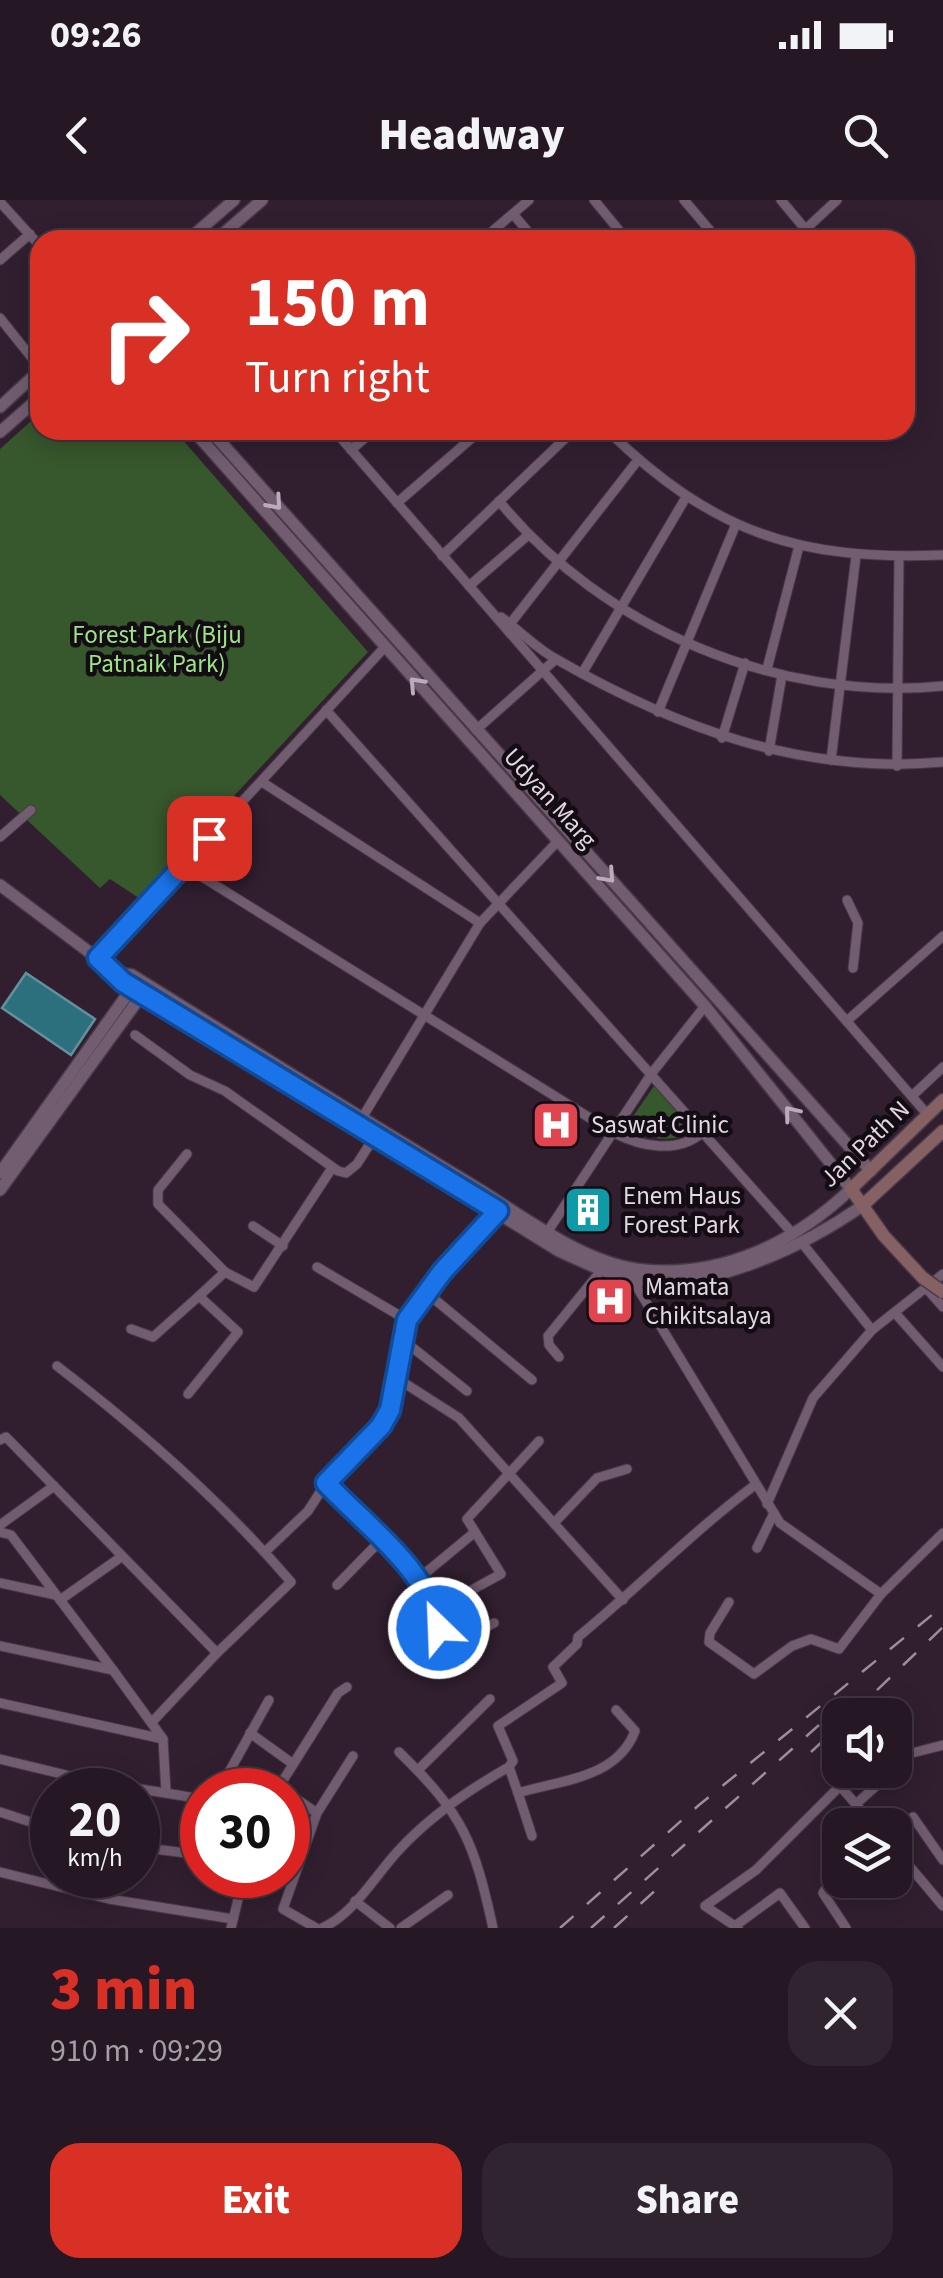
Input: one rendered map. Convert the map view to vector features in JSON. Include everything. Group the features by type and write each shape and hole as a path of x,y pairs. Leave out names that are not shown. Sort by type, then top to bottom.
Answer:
{"main road":[{"name":"Jan Path N","path":"851,1190 943,1100"},
{"path":"862,1206 943,1130"},
{"name":"Udyan Marg","path":"871,1172 884,1186"},
{"name":"Udyan Marg","path":"851,1190 925,1283 943,1292"}],"street":[{"path":"200,230 234,200"},
{"path":"228,230 262,200"},
{"path":"494,230 529,200"},
{"path":"594,200 618,230"},
{"path":"684,200 710,230"},
{"path":"781,200 806,230 836,200"},
{"path":"0,202 30,234 0,260"},
{"path":"512,214 526,230"},
{"path":"0,318 30,356"},
{"path":"0,408 30,379"},
{"path":"0,432 30,406"},
{"name":"Udyan Marg","path":"202,440 705,1006 851,1190"},
{"name":"Udyan Marg","path":"219,440 871,1172"},
{"path":"342,440 850,1019 928,1114"},
{"path":"351,450 362,440"},
{"path":"397,502 470,440"},
{"path":"442,556 563,440"},
{"path":"617,440 685,498 736,524 799,546 856,556 943,555"},
{"path":"510,624 638,460"},
{"path":"583,672 685,498"},
{"path":"498,501 558,564 620,610 688,642 767,670 842,687 900,690 943,686"},
{"path":"658,712 736,524"},
{"path":"469,586 528,536"},
{"path":"767,670 799,546"},
{"path":"831,760 856,556"},
{"path":"897,766 899,557"},
{"path":"487,606 556,659 658,712 722,738 769,751 831,760 897,766 943,762"},
{"path":"359,620 370,610"},
{"path":"98,958 383,648"},
{"path":"476,730 556,659"},
{"path":"722,738 746,663"},
{"path":"769,751 782,674"},
{"path":"326,710 496,906 652,1073 872,1330"},
{"path":"262,782 480,923"},
{"path":"0,836 31,810"},
{"path":"362,1118 480,923 558,841"},
{"path":"183,866 614,1133 664,1146 684,1144 703,1132"},
{"path":"0,885 117,973 632,1279 774,1513 803,1542 881,1594"},
{"path":"847,900 858,923 854,968"},
{"path":"850,1019 943,936"},
{"path":"140,986 559,1251 605,1265 646,1270 698,1268 742,1260 833,1226 862,1206"},
{"path":"0,1190 8,1167 140,986"},
{"path":"548,1231 652,1073 705,1006"},
{"path":"135,1034 190,1075 225,1091 332,1168 349,1171 375,1136"},
{"path":"912,1096 943,1067"},
{"path":"187,1154 156,1200 224,1272 254,1287 332,1168"},
{"name":"Jan Path N","path":"797,1239 851,1190"},
{"path":"265,1552 308,1511 326,1483 381,1426 398,1379 407,1320 498,1211"},
{"path":"253,1226 283,1246"},
{"path":"632,1279 744,1268 797,1239"},
{"path":"559,1357 549,1345 548,1336 605,1265"},
{"path":"317,1267 407,1320"},
{"path":"131,1329 152,1337 224,1272"},
{"path":"768,1504 813,1398 872,1330 896,1314 925,1283 943,1274"},
{"path":"925,1283 943,1307"},
{"path":"427,1293 532,1380"},
{"path":"188,1394 238,1332 199,1296"},
{"path":"896,1314 943,1367"},
{"path":"403,1340 467,1391"},
{"path":"57,1366 160,1451 291,1582 153,1721"},
{"path":"398,1379 446,1406 623,1600"},
{"path":"0,1440 6,1437 217,1653"},
{"path":"437,1609 501,1574 467,1519 539,1441"},
{"path":"555,1522 597,1478 627,1469"},
{"path":"326,1483 417,1580 437,1609 446,1644 452,1645 494,1623"},
{"path":"352,1756 317,1813 283,1908 323,1928 338,1921 401,1847 449,1805 509,1767 513,1761 498,1726 562,1684 554,1667 577,1644 578,1637 623,1600 692,1532 755,1485"},
{"path":"54,1486 0,1528 12,1535 153,1721 163,1739 166,1792"},
{"path":"757,1548 774,1513"},
{"path":"417,1580 475,1532"},
{"path":"728,1602 709,1642 754,1674 792,1646 811,1639 839,1648 881,1594 943,1533"},
{"path":"337,1585 381,1540"},
{"path":"0,1583 58,1598 121,1557"},
{"path":"0,1646 113,1670"},
{"path":"291,1768 338,1692 347,1687"},
{"path":"418,1770 490,1699"},
{"path":"230,1768 269,1700"},
{"path":"0,1703 163,1739"},
{"path":"518,1793 588,1777 616,1757 635,1731 616,1710"},
{"path":"250,1733 293,1764"},
{"path":"912,1753 943,1745"},
{"path":"399,1752 449,1805 480,1865 493,1928"},
{"path":"0,1759 90,1782 180,1795"},
{"path":"509,1767 532,1836"},
{"path":"805,1928 780,1893 736,1927 705,1906 756,1870 840,1786 859,1808"},
{"path":"856,1804 873,1788"},
{"path":"310,1808 317,1813"},
{"path":"0,1812 30,1822"},
{"path":"912,1817 943,1860"},
{"path":"912,1869 943,1906"},
{"path":"0,1872 232,1924 238,1898"},
{"path":"400,1928 448,1895"},
{"path":"826,1898 846,1928"},
{"path":"355,1901 390,1928"}],"green space":[{"name":"Forest Park (Biju Patnaik Park)","path":"30,422 30,440 183,440 368,652 139,898 110,879 100,888 0,795 0,449"},
{"path":"654,1086 694,1131 660,1138 627,1125"}],"water":[{"path":"26,973 95,1019 71,1055 2,1008"}],"railway":[{"path":"560,1928 699,1805 943,1606"},
{"path":"869,1698 943,1627"},
{"path":"591,1928 819,1725"},
{"path":"811,1752 822,1742"},
{"path":"614,1928 658,1888"}],"place":[{"name":"Saswat Clinic","path":"556,1125"},
{"name":"Enem Haus Forest Park","path":"588,1210"},
{"name":"Mamata Chikitsalaya","path":"610,1301"}],"route":[{"path":"209,838 98,958 123,982 498,1211 442,1272 407,1320 390,1410 381,1426 326,1483 410,1570 437,1609 439,1628"}]}
